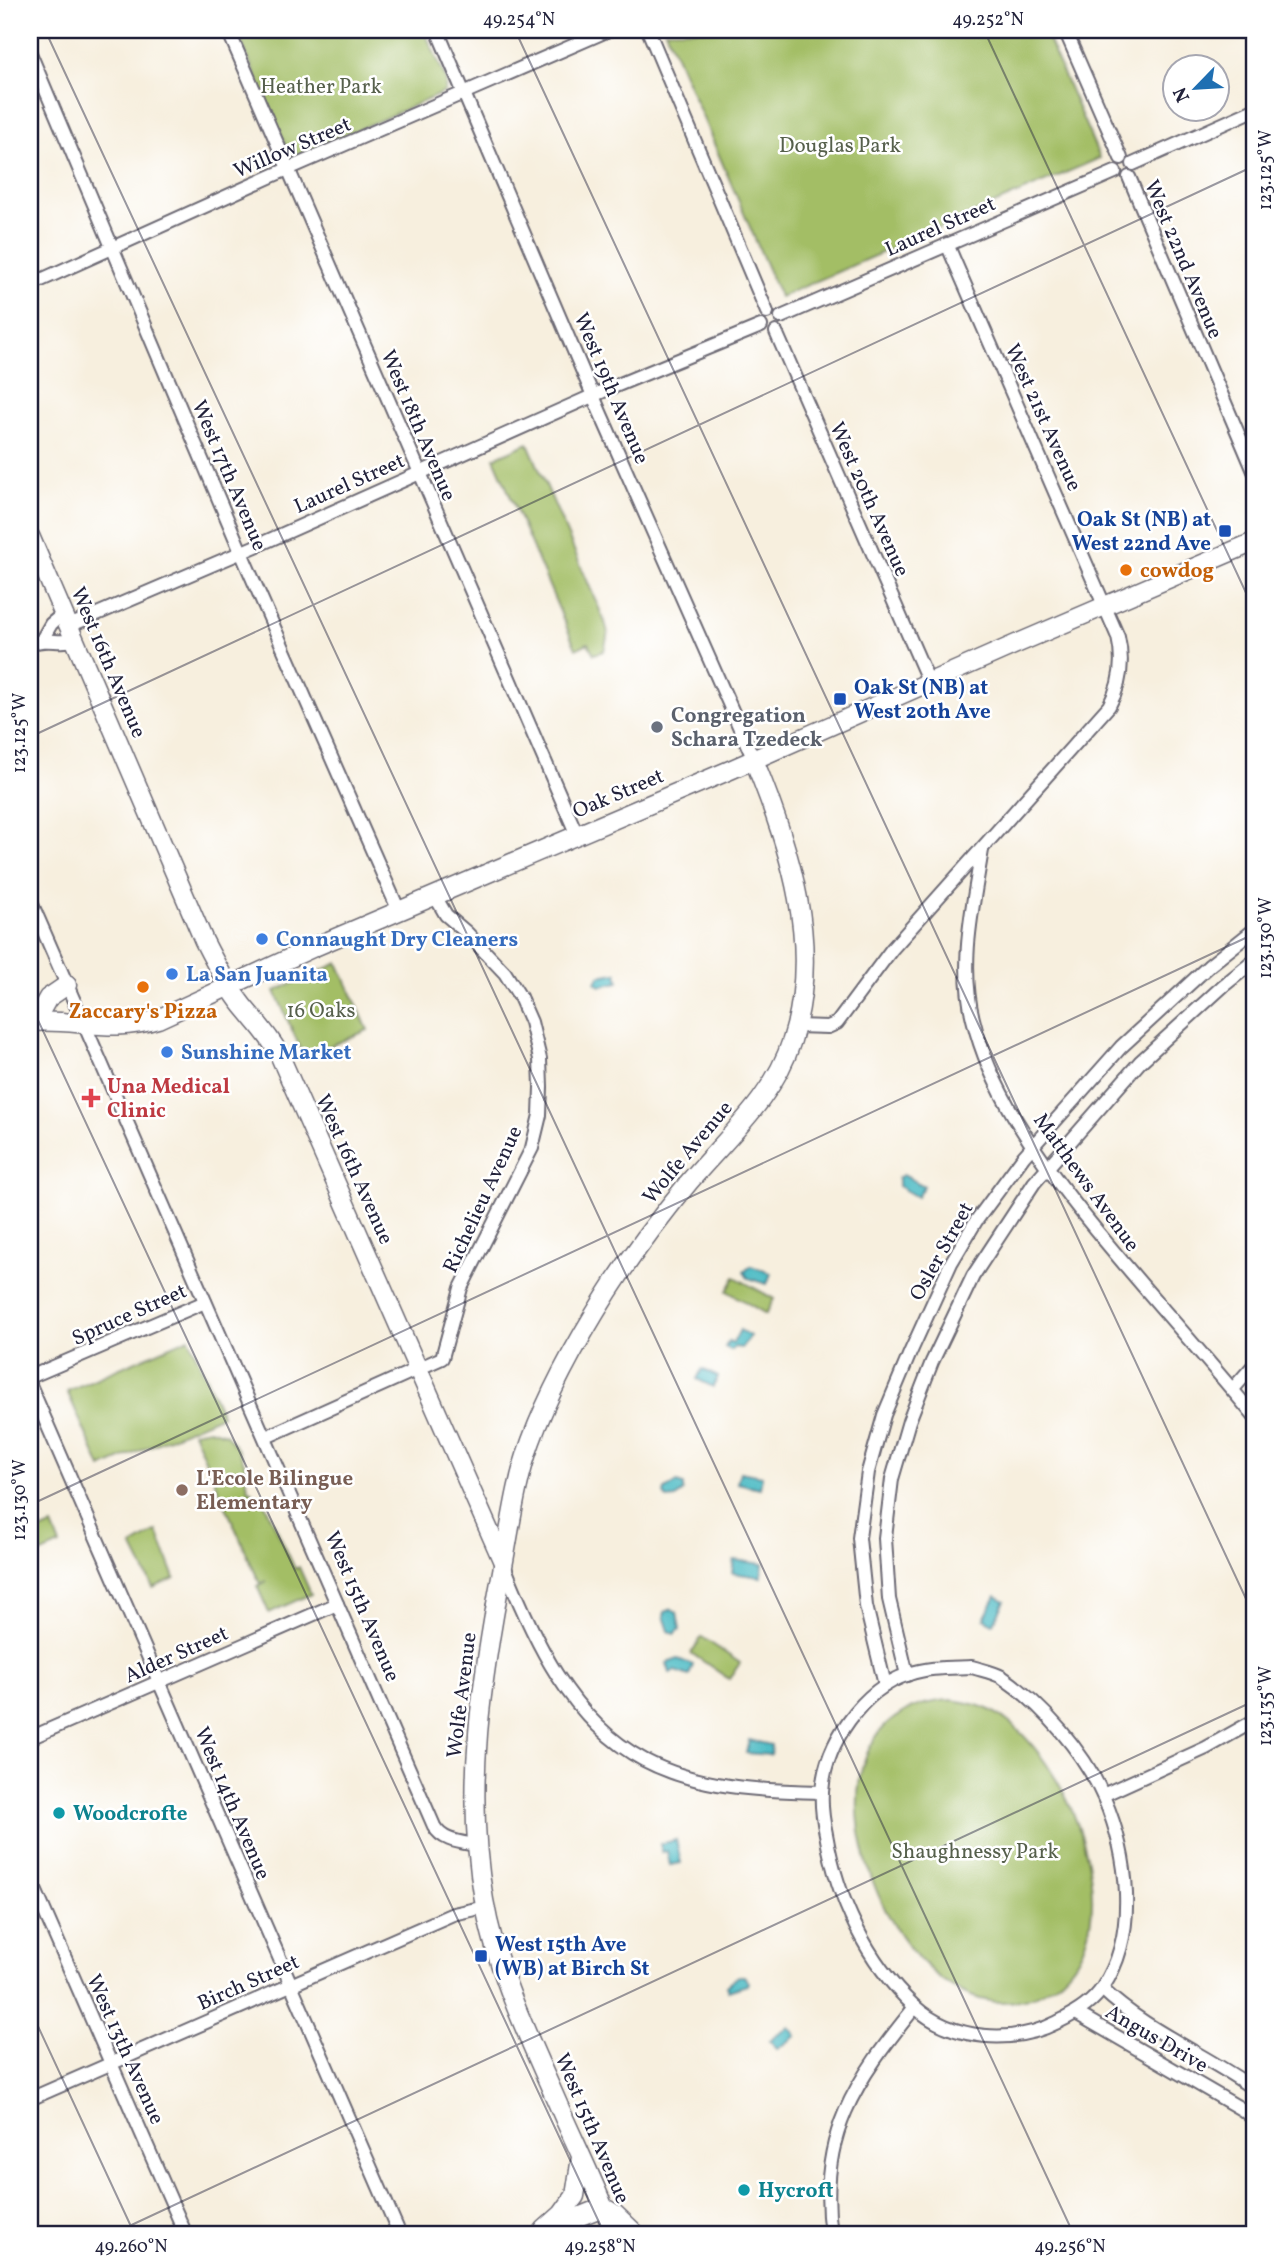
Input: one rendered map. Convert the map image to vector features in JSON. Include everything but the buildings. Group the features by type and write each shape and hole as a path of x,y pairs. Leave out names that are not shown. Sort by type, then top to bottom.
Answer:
{"street":[{"name":"West 18th Avenue","path":"228,30 577,835"},
{"name":"West 19th Avenue","path":"437,30 593,396 754,760"},
{"name":"Willow Street","path":"30,285 609,30"},
{"path":"648,30 767,312"},
{"path":"1065,30 1121,158"},
{"name":"West 17th Avenue","path":"30,53 242,552 399,911"},
{"path":"1133,164 1254,110"},
{"path":"1121,158 1128,159 1133,164 1134,171 1129,177 1121,178 1115,172 1115,164 1121,158"},
{"name":"Laurel Street","path":"781,317 1115,172"},
{"name":"West 22nd Avenue","path":"1129,177 1254,471"},
{"name":"West 21st Avenue","path":"947,243 1105,606"},
{"path":"775,311 781,317 782,326 776,332 767,332 761,326 761,317 767,312 775,311"},
{"name":"Laurel Street","path":"30,644 43,638 51,624 69,627 593,396 761,326"},
{"name":"West 20th Avenue","path":"776,332 929,682"},
{"name":"West 16th Avenue","path":"30,536 204,941 243,1006 272,1040 279,1054 503,1562"},
{"name":"Oak Street","path":"32,1021 111,1027 143,1024 1254,542"},
{"path":"796,1026 828,1027 837,1023 892,949 1109,706 1118,690 1121,650 1105,606"},
{"name":"Laurel Street","path":"43,638 60,643 69,627"},
{"name":"Wolfe Avenue","path":"476,1844 475,1772 480,1704 503,1562 531,1438 567,1363 609,1291 651,1230 763,1098 779,1071 796,1026 802,976 799,905 783,834 754,760"},
{"name":"Matthews Avenue","path":"982,850 966,957 972,1018 989,1068 1048,1168 1127,1268 1254,1416"},
{"name":"Richelieu Avenue","path":"266,1437 438,1362 445,1354 461,1288 531,1148 540,1115 540,1059 531,1023 520,997 491,957 446,915 435,896"},
{"name":"West 15th Avenue","path":"30,900 434,1826 441,1835 451,1840 476,1844 485,1907 503,1970 581,2157 608,2213 615,2235"},
{"name":"Osler Street","path":"885,1685 866,1606 859,1538 868,1472 884,1415 951,1263 976,1222 1032,1145 1121,1047 1210,965 1254,930"},
{"name":"Osler Street","path":"907,1675 890,1600 886,1538 892,1479 909,1422 932,1362 973,1276 1018,1205 1140,1062 1254,961"},
{"path":"32,1021 48,998 66,985"},
{"name":"Spruce Street","path":"30,1377 205,1302"},
{"path":"1233,1389 1254,1364"},
{"name":"West 14th Avenue","path":"30,1385 400,2235"},
{"path":"503,1562 524,1615 558,1675 584,1711 615,1740 643,1760 687,1777 732,1787 822,1792"},
{"name":"Alder Street","path":"30,1738 337,1604"},
{"path":"972,1667 999,1676 1038,1706 1068,1740 1103,1795 1114,1825 1125,1874 1125,1925 1116,1964 1102,1989 1076,2014 1043,2030 1013,2037 979,2036 945,2025 915,2007 881,1969 853,1925 831,1866 822,1816 825,1769 843,1730 861,1704 885,1685 907,1675 933,1668 972,1667"},
{"path":"1103,1795 1206,1748 1254,1721"},
{"name":"West 13th Avenue","path":"30,1878 186,2235"},
{"name":"Birch Street","path":"30,2099 453,1914 485,1907"},
{"name":"Angus Drive","path":"1102,1989 1125,2010 1232,2073 1254,2089"},
{"path":"831,2235 828,2180 836,2133 863,2077 915,2007"},
{"name":"Angus Drive","path":"1076,2014 1243,2110 1254,2119"},
{"path":"547,2234 575,2196 581,2157"},
{"path":"547,2234 608,2213 637,2235"}],"green space":[{"name":"Heather Park","path":"236,30 424,30 446,79 445,92 295,157 287,149"},
{"name":"Douglas Park","path":"665,30 1044,30 1100,158 780,297"},
{"path":"528,443 605,622 608,633 604,651 594,654 588,643 576,649 494,458"},
{"name":"16 Oaks","path":"338,963 368,1030 304,1057 275,991"},
{"path":"735,1277 774,1299 766,1314 727,1291"},
{"path":"189,1338 222,1415 101,1468 67,1391"},
{"path":"209,1429 226,1434 238,1450 244,1462 248,1488 265,1504 295,1569 299,1567 311,1594 269,1613 257,1586 267,1581 260,1584 193,1432"},
{"path":"52,1526 60,1545 30,1558 30,1535"},
{"path":"157,1531 175,1578 153,1588 132,1546"},
{"path":"702,1637 740,1663 729,1679 691,1653"},
{"name":"Shaughnessy Park","path":"952,1700 992,1711 1021,1733 1047,1765 1069,1803 1084,1846 1092,1889 1089,1929 1074,1964 1046,1990 992,2001 943,1980 901,1936 872,1879 858,1817 864,1760 894,1718"}],"water":[{"path":"617,973 619,982 601,986 596,983 599,976"},
{"path":"903,1175 924,1186 917,1197 898,1186 898,1178"},
{"path":"751,1266 771,1273 767,1284 748,1278 744,1272"},
{"path":"740,1330 750,1336 742,1348 734,1347 731,1350 725,1347 729,1341 733,1343"},
{"path":"702,1369 718,1377 713,1387 697,1379"},
{"path":"740,1472 762,1476 760,1488 737,1483"},
{"path":"677,1483 683,1485 683,1491 676,1498 667,1499 665,1490"},
{"path":"734,1560 763,1564 761,1577 732,1573"},
{"path":"996,1596 1005,1601 993,1624 984,1619"},
{"path":"672,1609 677,1612 680,1629 675,1634 669,1631 664,1616 665,1612"},
{"path":"678,1659 693,1665 689,1676 675,1671 670,1673 667,1663"},
{"path":"749,1740 771,1745 770,1755 746,1753"},
{"path":"676,1840 681,1863 670,1865 667,1851 662,1852 660,1844"},
{"path":"738,1976 744,1976 747,1985 728,1991 726,1986"},
{"path":"789,2027 796,2036 777,2049 770,2040"}],"place":[{"name":"Oak St (NB) at West 22nd Ave","path":"1225,531"},
{"name":"cowdog","path":"1126,570"},
{"name":"Oak St (NB) at West 20th Ave","path":"840,699"},
{"name":"Congregation Schara Tzedeck","path":"657,727"},
{"name":"Connaught Dry Cleaners","path":"262,939"},
{"name":"La San Juanita","path":"172,974"},
{"name":"Zaccary's Pizza","path":"143,987"},
{"name":"Sunshine Market","path":"167,1052"},
{"name":"Una Medical Clinic","path":"91,1098"},
{"name":"L'Ecole Bilingue Elementary","path":"182,1490"},
{"name":"Woodcrofte","path":"59,1813"},
{"name":"West 15th Ave (WB) at Birch St","path":"481,1956"},
{"name":"Hycroft","path":"744,2190"}]}
